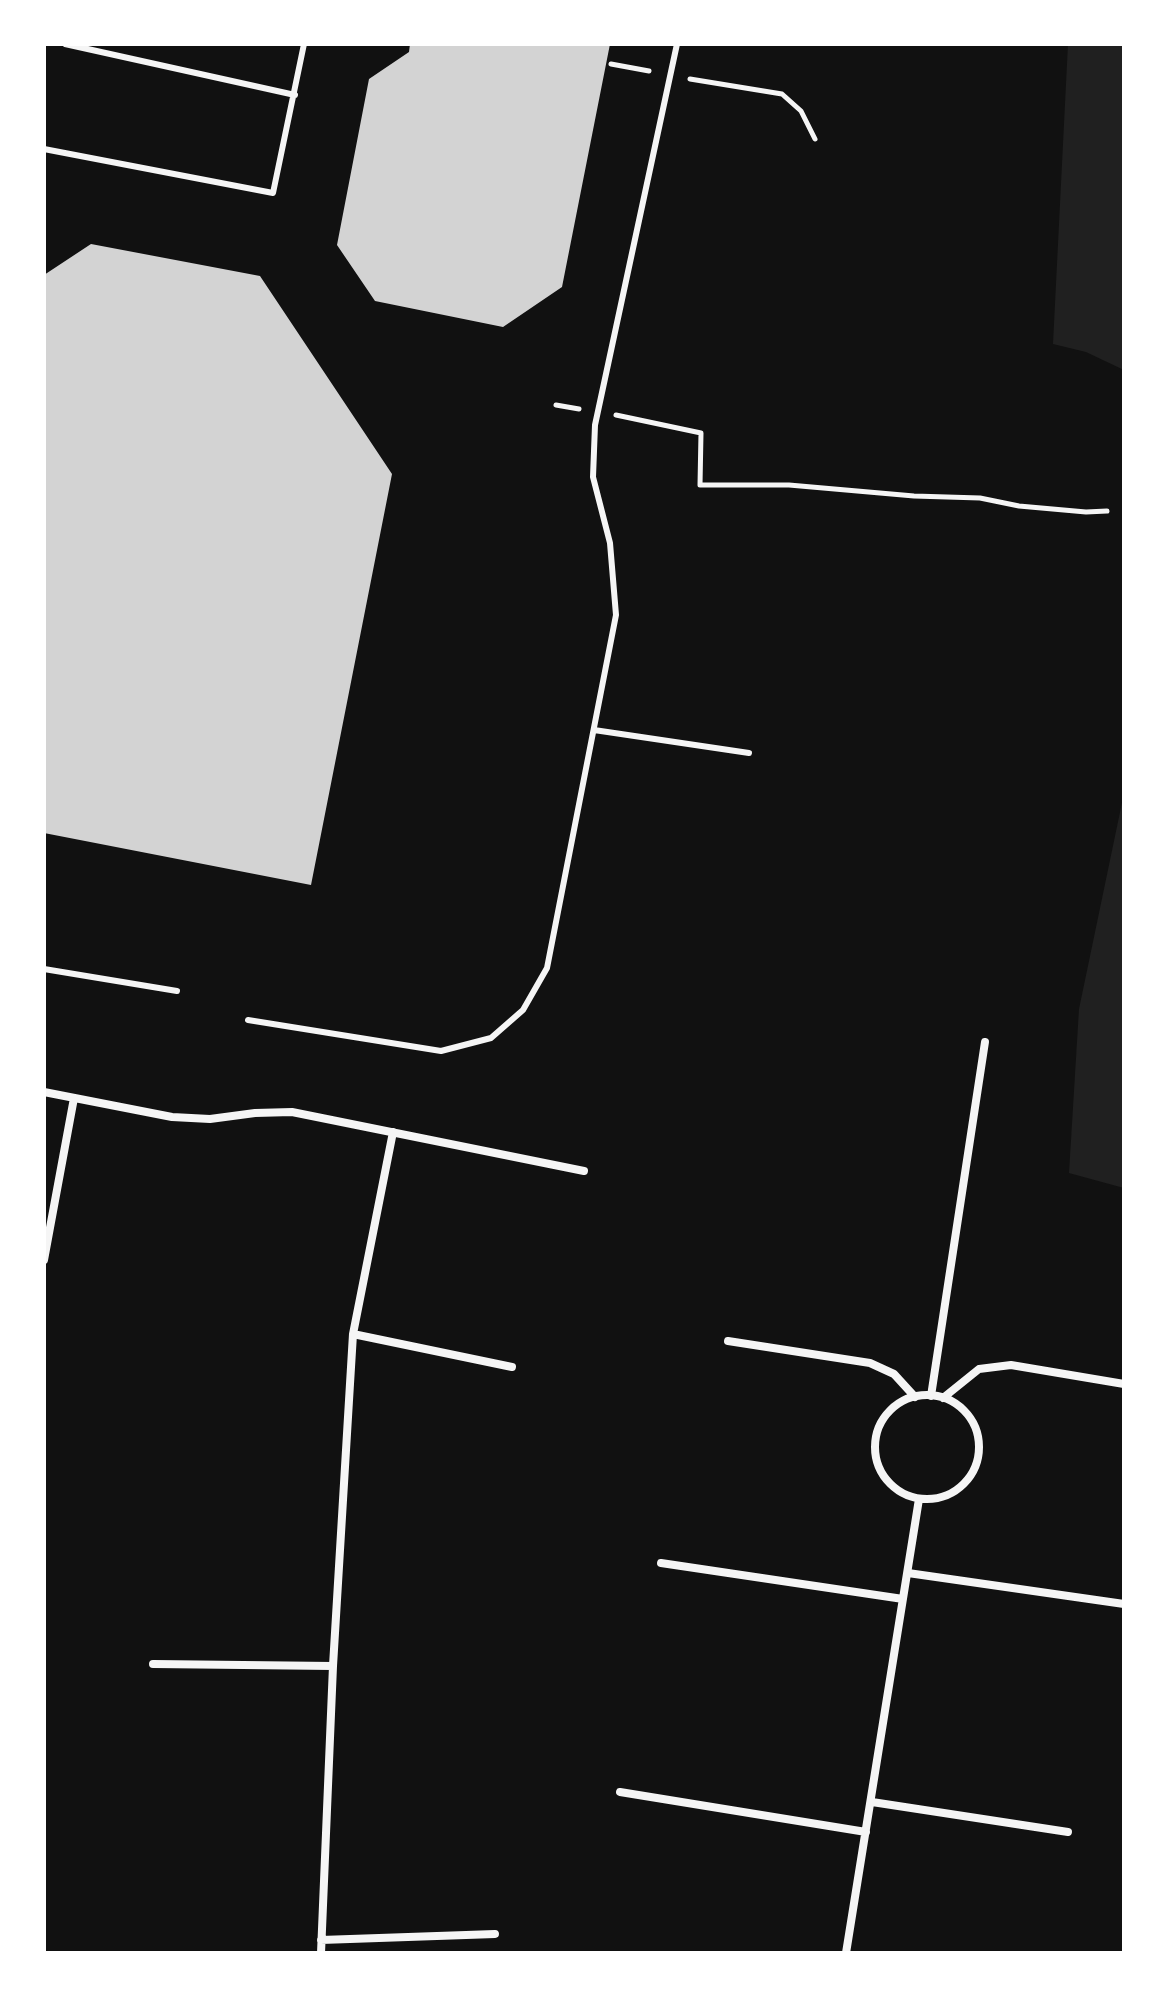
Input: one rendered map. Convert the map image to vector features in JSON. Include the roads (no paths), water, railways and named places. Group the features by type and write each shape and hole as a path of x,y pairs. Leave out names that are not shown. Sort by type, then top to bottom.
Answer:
{"street":[{"path":"931,1396 985,1042"},
{"path":"44,1092 172,1117 292,1112 584,1171"},
{"path":"44,1260 74,1098"},
{"path":"321,1953 333,1666 353,1334 393,1132"},
{"path":"353,1334 512,1367"},
{"path":"728,1341 870,1363 894,1374 915,1397"},
{"path":"943,1398 979,1369 1011,1365 1124,1384"},
{"path":"931,1396 955,1402 970,1416 978,1435 979,1455 972,1475 958,1490 940,1498 919,1499 900,1492 885,1478 877,1459 876,1439 883,1420 897,1405 915,1397 931,1396"},
{"path":"846,1953 919,1499"},
{"path":"661,1563 903,1599"},
{"path":"908,1573 1124,1604"},
{"path":"153,1664 333,1666"},
{"path":"620,1792 866,1832"},
{"path":"872,1802 1068,1832"},
{"path":"321,1940 495,1934"}],"lane":[{"path":"65,44 295,95"},
{"path":"44,149 273,193 304,44"},
{"path":"248,1020 441,1051 491,1038 523,1010 547,968 616,615 610,543 593,477 598,412 677,44"},
{"path":"594,730 749,753"},
{"path":"44,969 177,991"}]}
